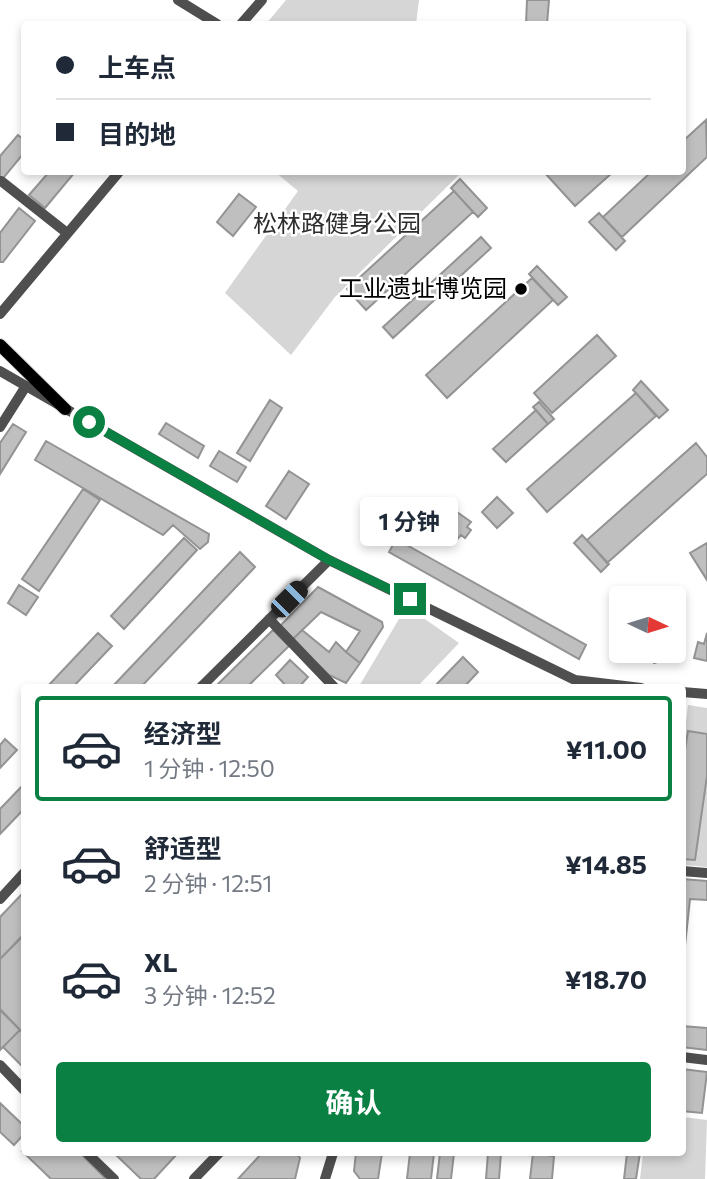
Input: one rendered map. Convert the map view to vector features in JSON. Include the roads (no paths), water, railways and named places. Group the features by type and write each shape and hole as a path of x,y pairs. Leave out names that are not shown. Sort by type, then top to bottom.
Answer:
{"main road":[{"path":"0,345 65,408"}],"street":[{"path":"178,0 212,21"},
{"path":"244,21 262,0"},
{"path":"0,314 116,175"},
{"path":"1,181 67,233"},
{"path":"0,371 329,560 577,684"},
{"path":"0,426 26,386"},
{"path":"204,684 329,560"},
{"path":"269,619 331,684"},
{"path":"686,693 707,694"},
{"path":"686,871 707,873"},
{"path":"0,899 21,876"},
{"path":"686,1057 707,1060"},
{"path":"0,1065 21,1087"},
{"path":"91,1156 114,1179"},
{"path":"194,1179 216,1156"},
{"path":"325,1179 332,1156"}],"place":[{"name":"工业遗址博览园","path":"521,289"}],"park label":[{"name":"松林路健身公园","path":"337,224"}]}
